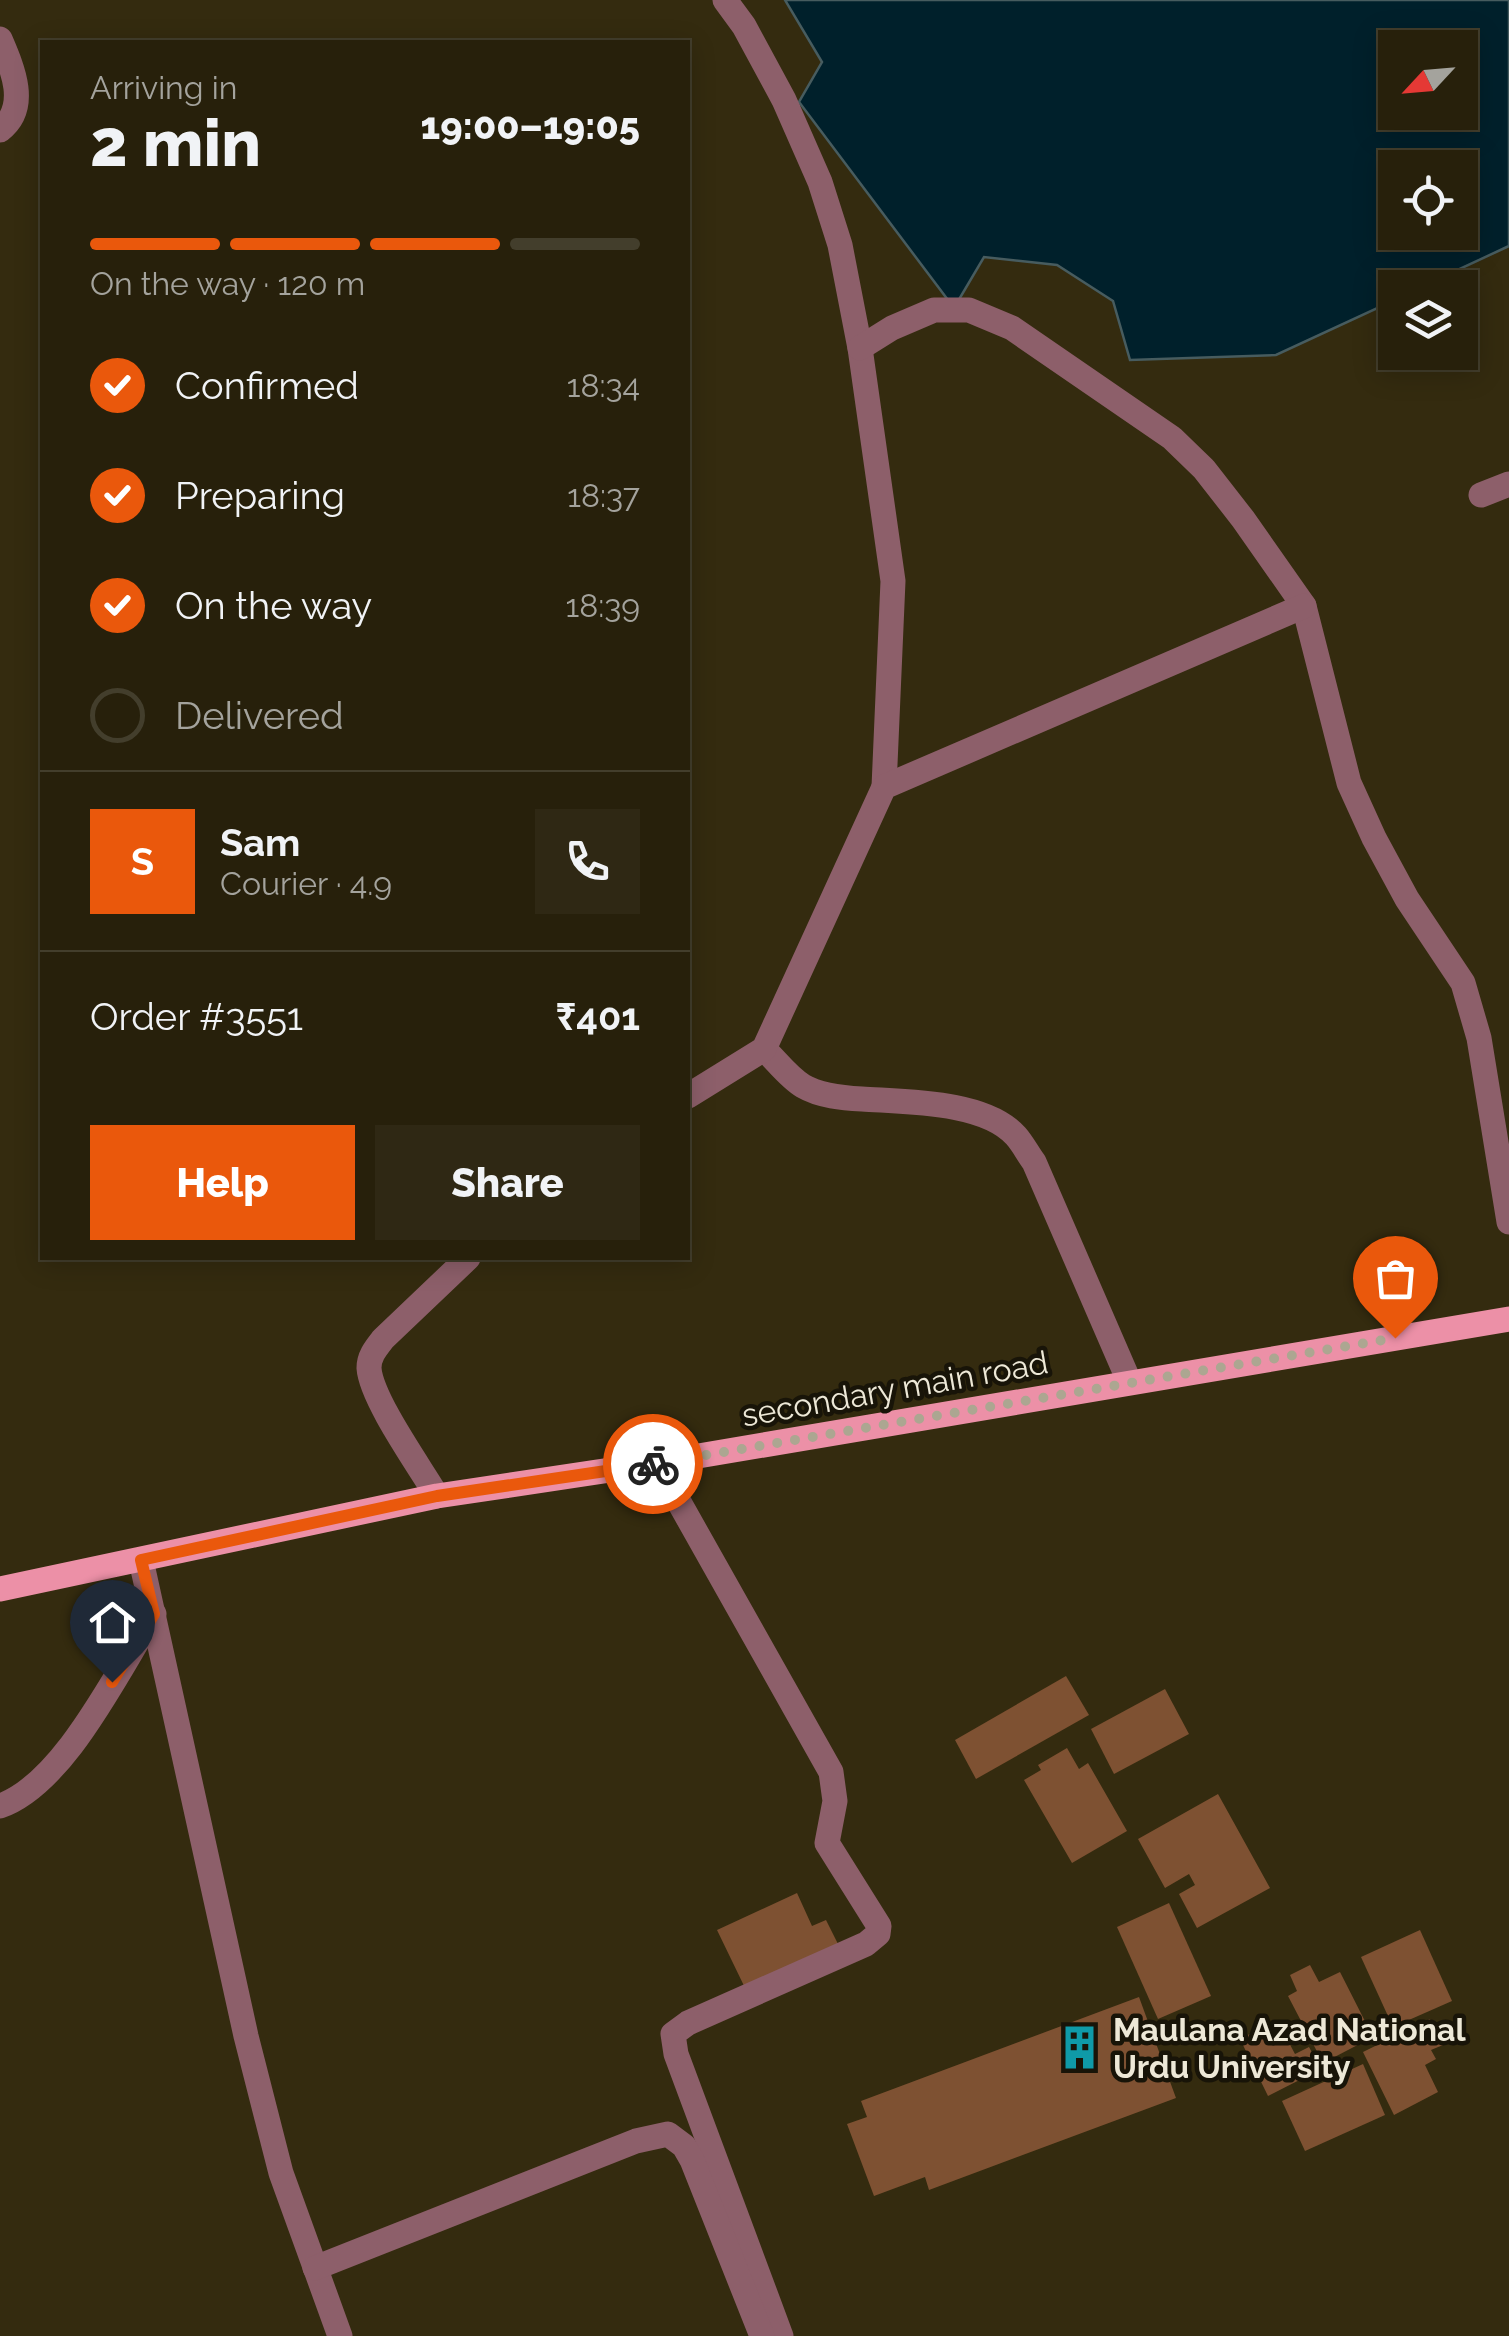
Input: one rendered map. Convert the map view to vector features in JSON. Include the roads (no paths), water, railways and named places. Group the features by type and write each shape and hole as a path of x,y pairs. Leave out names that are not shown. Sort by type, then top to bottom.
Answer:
{"main road":[{"name":"secondary main road","path":"0,1588 437,1496 658,1464 1509,1319"}],"street":[{"path":"690,1095 764,1048 884,787 893,581 860,348 840,244 820,182 784,100 744,26 725,0"},
{"path":"0,39 17,88 16,110 0,130"},
{"path":"860,348 892,328 934,310 969,310 1012,328 1120,400 1204,469 1304,606 1348,784 1407,899 1457,972 1470,1001 1509,1222"},
{"path":"1481,495 1509,484"},
{"path":"884,787 1304,606"},
{"path":"764,1048 802,1086 818,1092 842,1098 966,1110 995,1120 1016,1135 1034,1162 1129,1381"},
{"path":"437,1496 385,1409 370,1368 372,1354 383,1339 466,1260"},
{"path":"658,1464 830,1772 835,1801 828,1844 879,1926 878,1934 866,1944 688,2022 674,2034 676,2054 781,2336"},
{"path":"141,1560 246,2036 281,2173 340,2336"},
{"path":"0,1806 30,1790 69,1749 154,1614"},
{"path":"314,2268 636,2141 668,2134 684,2146 692,2160 762,2336"}],"water":[{"path":"785,0 1509,0 1509,246 1457,270 1378,270 1378,308 1276,355 1130,360 1113,301 1057,265 984,257 954,308 799,102 822,62"}],"place":[{"name":"Maulana Azad National Urdu University","path":"1080,2048"}]}
